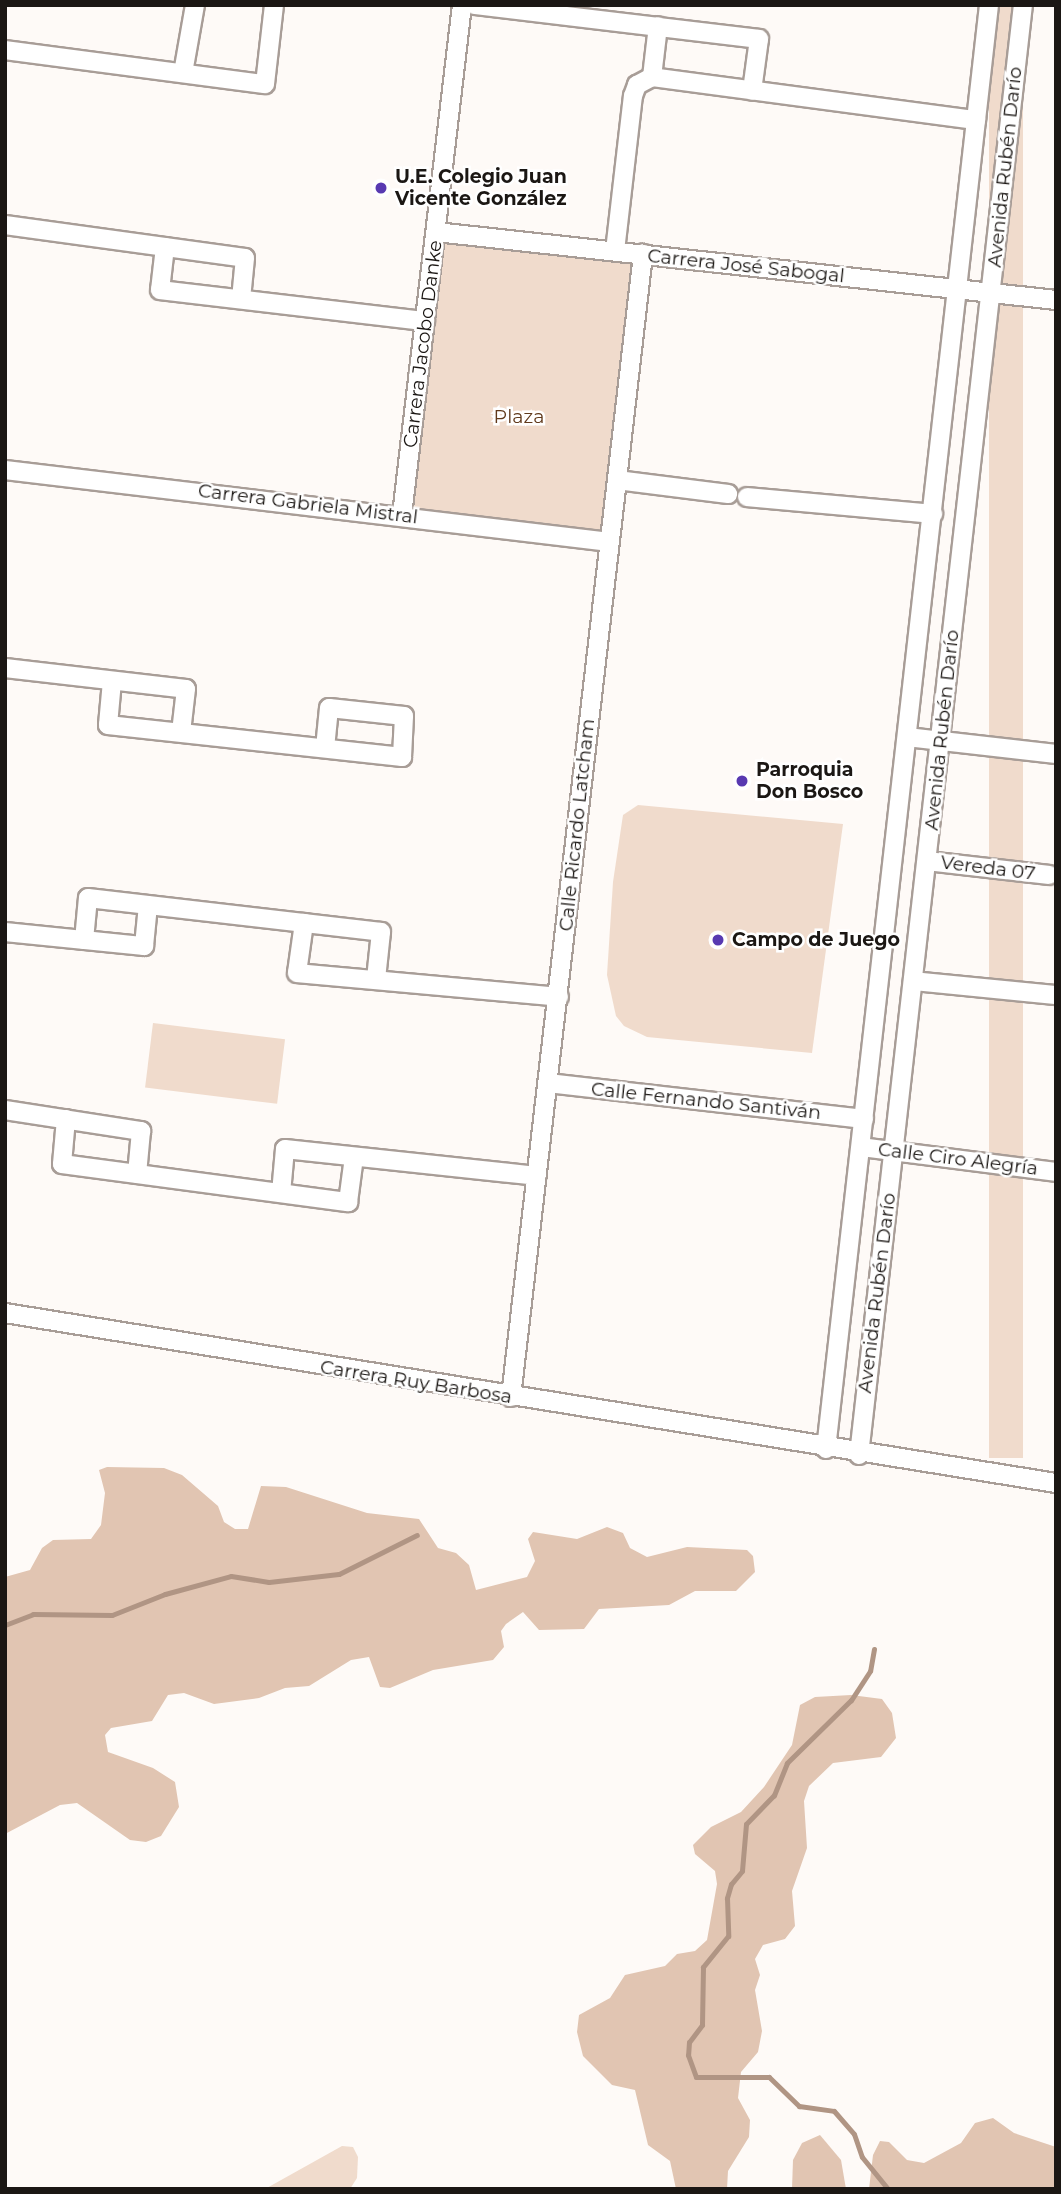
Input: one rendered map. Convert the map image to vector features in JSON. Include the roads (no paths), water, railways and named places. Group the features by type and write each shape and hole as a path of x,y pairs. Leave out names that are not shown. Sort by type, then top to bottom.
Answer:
{"street":[{"path":"183,73 195,5"},
{"path":"5,50 265,83 274,5"},
{"name":"Carrera Jacobo Danke","path":"402,515 462,5"},
{"path":"474,5 759,39 752,91"},
{"name":"Avenida Rubén Darío","path":"826,1449 989,5"},
{"name":"Avenida Rubén Darío","path":"859,1455 1023,5"},
{"path":"652,77 658,26"},
{"path":"615,251 633,96 637,85 652,77 976,120"},
{"path":"5,225 245,258 241,299"},
{"name":"Carrera José Sabogal","path":"436,232 1056,300"},
{"path":"165,247 160,290 425,321"},
{"name":"Calle Ricardo Latcham","path":"511,1396 643,254"},
{"name":"Carrera Gabriela Mistral","path":"5,470 402,515 610,542"},
{"path":"617,480 727,494"},
{"path":"747,497 933,514"},
{"path":"5,668 186,689 181,732"},
{"path":"113,681 108,725 402,757 404,716 329,708 325,748"},
{"path":"907,737 1056,754"},
{"name":"Vereda 07","path":"927,861 1049,875"},
{"path":"84,940 88,898 381,932 376,979"},
{"path":"5,932 144,946 148,905"},
{"path":"303,923 297,973 559,997"},
{"path":"913,981 1056,995"},
{"name":"Calle Fernando Santiván","path":"548,1083 864,1118"},
{"path":"5,1110 141,1131 137,1174"},
{"path":"66,1119 62,1164 348,1202 354,1157"},
{"name":"Calle Ciro Alegría","path":"861,1147 1056,1172"},
{"path":"281,1193 285,1149 537,1176"},
{"name":"Carrera Ruy Barbosa","path":"5,1313 859,1455"},
{"path":"859,1455 1056,1483"}],"waterway":[{"path":"5,1625 33,1614 112,1615 165,1594 231,1576 269,1582 339,1574 417,1535"},
{"path":"874,1649 870,1671 851,1700 787,1763 774,1795 746,1824 742,1871 731,1884 727,1898 728,1936 703,1967 702,2025 689,2042 688,2055 696,2077 769,2077 799,2106 834,2111 854,2134 862,2157 888,2189"}],"place":[{"name":"U.E. Colegio Juan Vicente González","path":"381,188"},
{"name":"Parroquia Don Bosco","path":"742,781"},
{"name":"Campo de Juego","path":"718,940"}],"park label":[{"name":"Plaza","path":"519,417"}]}
